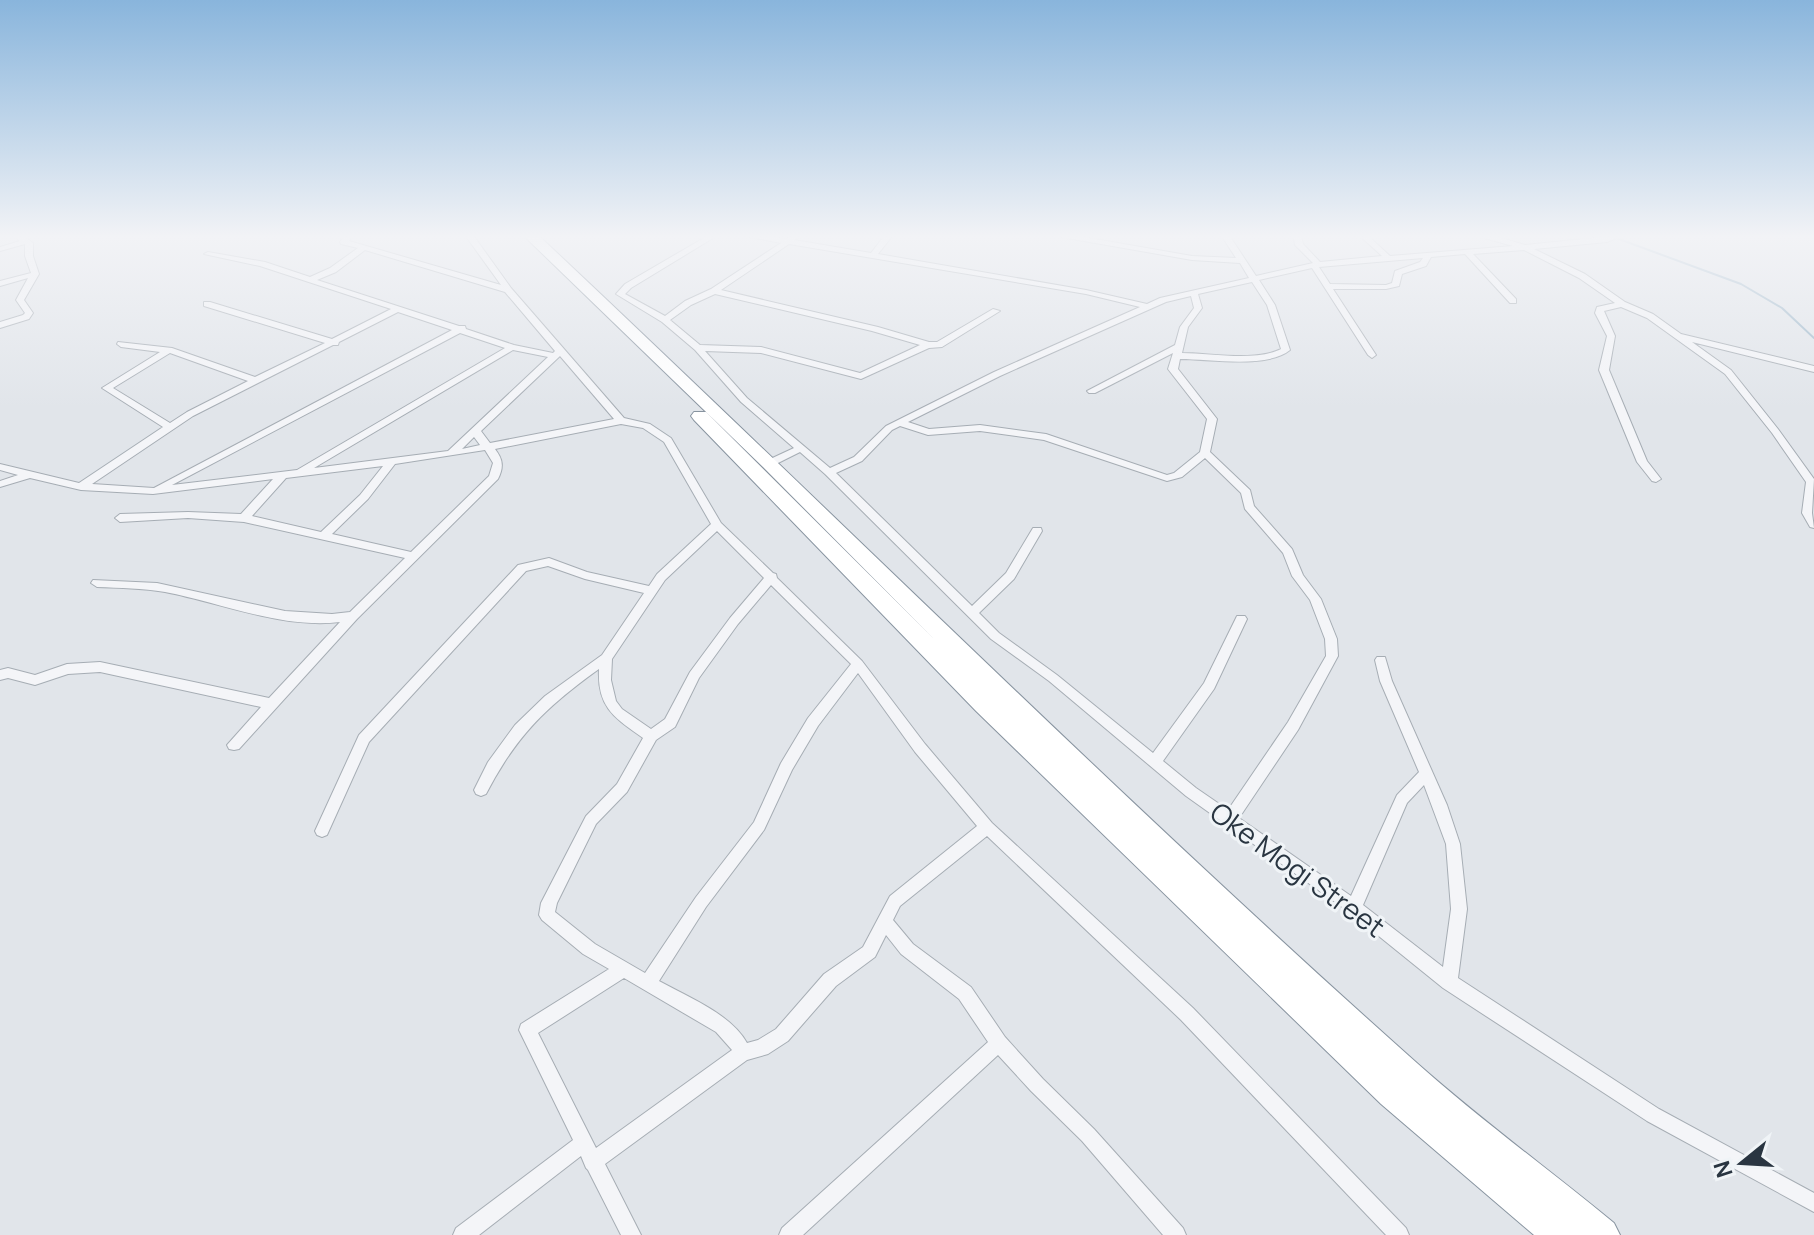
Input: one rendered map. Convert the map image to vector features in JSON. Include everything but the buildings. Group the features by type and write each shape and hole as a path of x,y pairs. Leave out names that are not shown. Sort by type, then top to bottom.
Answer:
{"highway":[{"path":"575,293 995,715 1392,1093 1561,1235"},
{"path":"591,293 770,463 1008,699 1400,1070 1602,1235"}],"street":[{"path":"0,325 28,315 20,300 24,293"},
{"path":"348,293 512,347 557,354"},
{"path":"510,293 557,354 621,421"},
{"name":"Oke Mogi Street","path":"621,293 665,320 698,348 744,400 829,472 971,614 1154,763 1354,907 1449,982 1653,1115 1814,1203"},
{"path":"665,320 688,303 710,293"},
{"path":"720,293 775,308 877,327 928,345 939,345 996,311"},
{"path":"1089,293 1146,306"},
{"path":"829,472 858,459 881,432 997,374 1146,306 1194,293 1198,308 1186,324 1174,373 1212,419 1205,453 1178,475 1167,478 1046,437 980,428 928,432 901,423"},
{"path":"1092,391 1179,351 1255,357 1283,354 1286,350 1271,305 1263,293"},
{"path":"1332,293 1372,355"},
{"path":"1505,293 1513,301"},
{"path":"1606,293 1622,304 1650,316 1728,372 1811,482 1807,513 1814,524"},
{"path":"207,304 335,343"},
{"path":"1622,304 1600,309 1599,313 1611,336 1604,370 1642,462 1656,479"},
{"path":"81,487 171,428 254,380 335,343 398,309"},
{"path":"153,491 462,328"},
{"path":"1677,336 1814,369"},
{"path":"121,344 169,350 254,380"},
{"path":"698,348 761,350 861,376 928,345"},
{"path":"295,474 512,347"},
{"path":"169,350 107,388 171,428"},
{"path":"451,454 557,354"},
{"path":"0,467 81,487 153,491 451,454 621,421 644,423 673,446 717,525 858,664 920,748 987,827 1187,1014 1399,1235"},
{"path":"234,745 353,616 494,477 499,463 492,447 478,438 476,432"},
{"path":"770,463 799,449"},
{"path":"1205,453 1246,492 1249,507 1288,552 1298,576 1315,599 1331,639 1332,656 1293,726 1230,819"},
{"path":"324,535 364,497 391,462"},
{"path":"0,484 28,475"},
{"path":"244,518 282,476"},
{"path":"120,518 188,515 244,518 412,556"},
{"path":"481,790 524,721 543,703 606,658 661,577 717,525"},
{"path":"971,614 1010,576 1037,531"},
{"path":"322,831 364,739 522,568 549,562 585,575 652,591"},
{"path":"743,1053 736,1040 722,1026 589,949 547,915 555,889 591,820 622,788 651,736 670,723 694,675 772,577"},
{"path":"97,583 161,587 307,619 334,620 353,616"},
{"path":"1154,763 1209,686 1241,619"},
{"path":"606,658 605,680 610,702 617,713 651,736"},
{"path":"1381,660 1386,681 1440,805 1453,844 1459,909 1449,982"},
{"path":"648,983 701,902 759,826 786,767 813,722 858,664"},
{"path":"0,675 8,673 35,680 67,669 100,667 273,704"},
{"path":"1354,907 1402,799 1425,775"},
{"path":"592,1162 743,1053 762,1048 782,1035 830,980 869,952 895,901 987,827"},
{"path":"886,923 907,949 965,993 999,1043 1088,1135 1176,1235"},
{"path":"623,969 527,1030 631,1235"},
{"path":"789,1235 999,1043"},
{"path":"463,1235 583,1144"}],"waterway":[{"path":"1756,293 1782,308 1814,338"}]}
